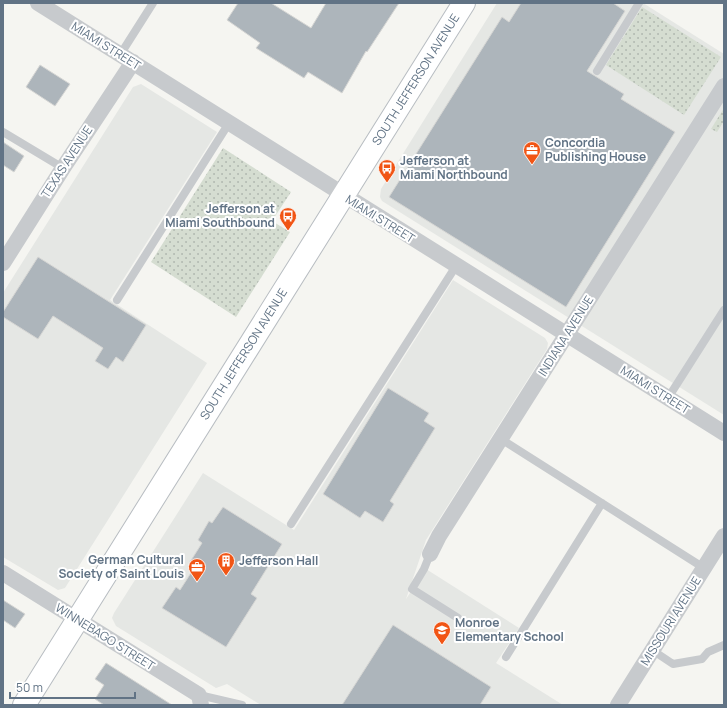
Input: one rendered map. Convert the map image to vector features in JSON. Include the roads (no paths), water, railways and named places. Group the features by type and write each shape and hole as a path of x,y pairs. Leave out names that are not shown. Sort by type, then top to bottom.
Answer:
{"main road":[{"name":"SOUTH JEFFERSON AVENUE","path":"24,705 464,3"}],"street":[{"name":"MIAMI STREET","path":"38,3 724,433"},
{"name":"TEXAS AVENUE","path":"3,263 63,168 126,58"},
{"name":"INDIANA AVENUE","path":"430,554 439,536 724,86"},
{"name":"MISSOURI AVENUE","path":"618,705 724,536"},
{"name":"WINNEBAGO STREET","path":"3,574 200,700"}],"lane":[{"name":"TEXAS AVENUE","path":"126,58 153,3"},
{"path":"597,71 639,3"},
{"path":"117,300 229,123"},
{"path":"3,132 63,168"},
{"path":"291,524 456,266"},
{"path":"668,398 724,310"},
{"path":"501,438 704,568"},
{"path":"506,657 602,503"},
{"name":"INDIANA AVENUE","path":"430,554 424,569 412,588 458,618"},
{"path":"652,650 673,664 702,659 708,652 724,645"},
{"path":"200,700 242,705"}],"place":[{"name":"Concordia Publishing House","path":"532,165"},
{"name":"Jefferson at Miami Northbound","path":"387,183"},
{"name":"Jefferson at Miami Southbound","path":"288,231"},
{"name":"Jefferson Hall","path":"226,576"},
{"name":"German Cultural Society of Saint Louis","path":"197,582"},
{"name":"Monroe Elementary School","path":"442,645"}]}
